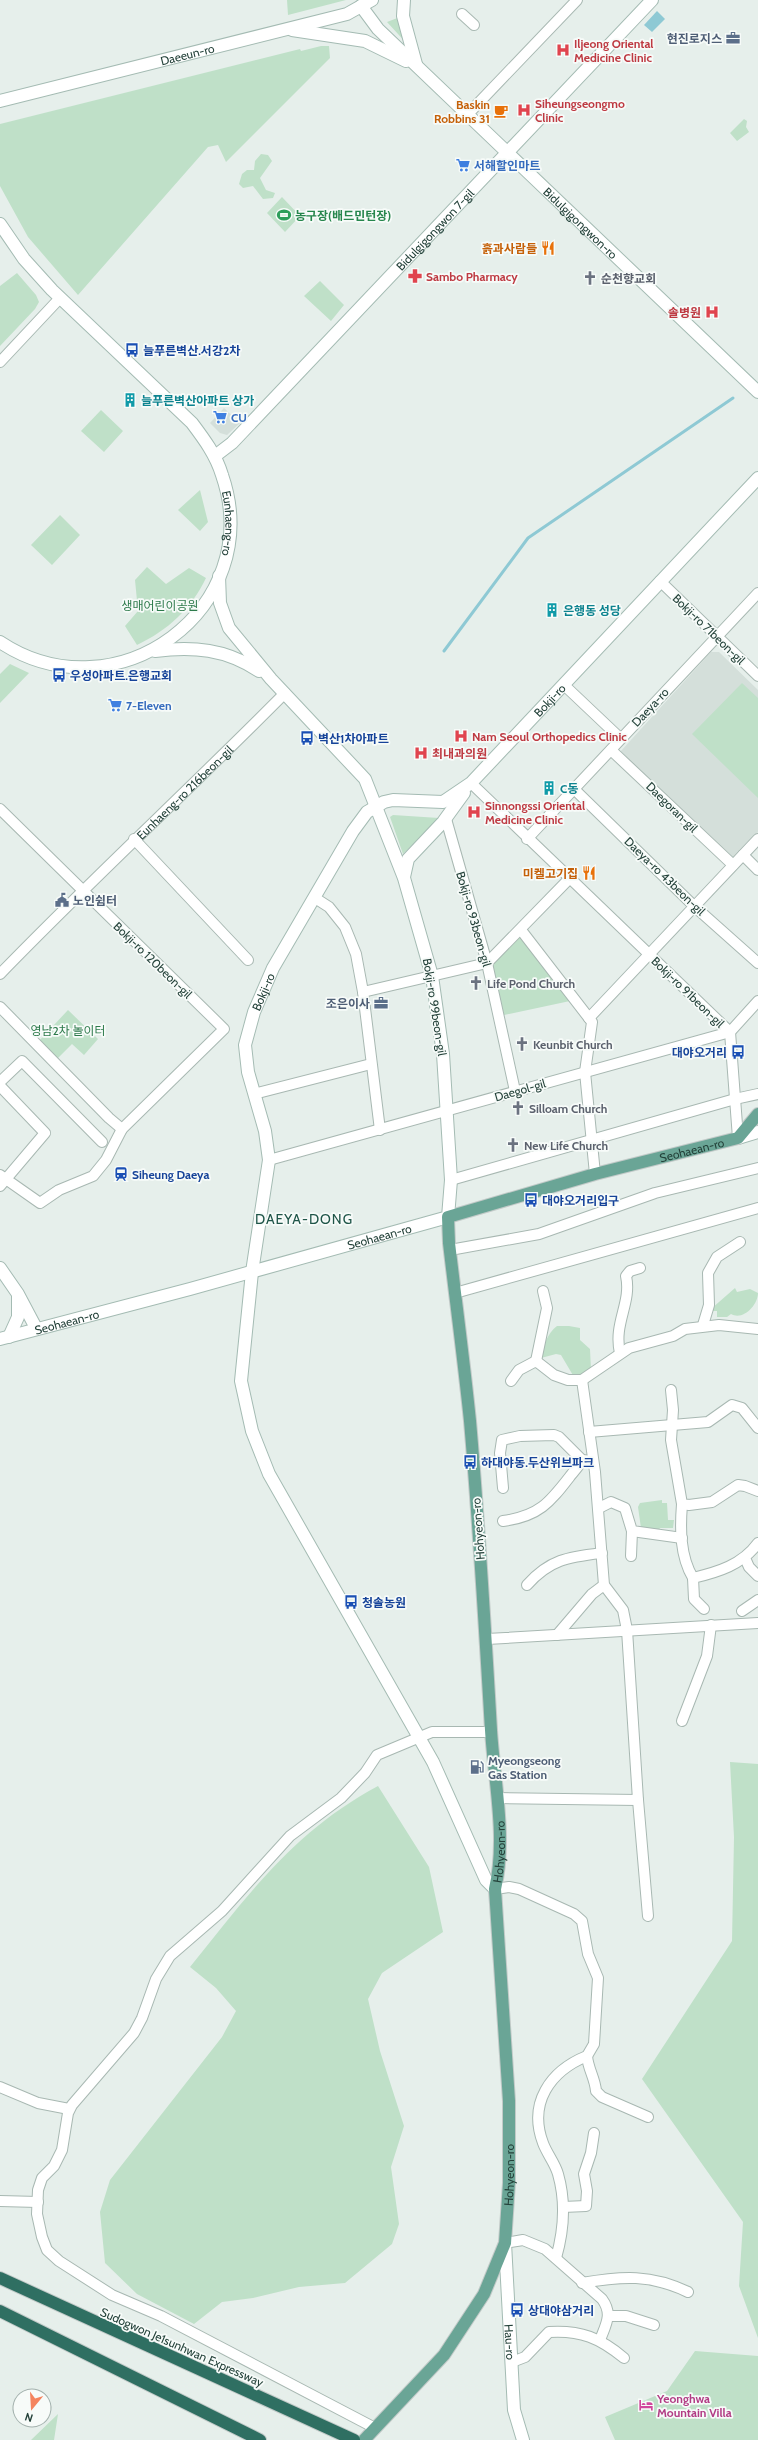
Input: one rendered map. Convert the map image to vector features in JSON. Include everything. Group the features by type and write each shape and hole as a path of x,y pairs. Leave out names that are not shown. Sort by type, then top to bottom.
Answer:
{"highway":[{"name":"Sudogwon Je1sunhwan Expressway","path":"0,2278 141,2344 354,2440"},
{"path":"0,2310 260,2440"}],"main road":[{"path":"738,1138 758,1114"},
{"name":"Seohaean-ro","path":"448,1217 596,1174 738,1138"},
{"name":"Hohyeon-ro","path":"364,2440 444,2355 484,2294 505,2243 509,2183 508,2101 496,1888 501,1866 498,1798 491,1732 487,1639 470,1421 450,1250 448,1217"}],"street":[{"name":"Daeeun-ro","path":"0,101 347,14 372,0"},
{"path":"404,0 403,16 416,66"},
{"path":"468,114 577,0"},
{"name":"Bidulgigongwon 7-gil","path":"215,456 232,444 652,0"},
{"name":"Bidulgigongwon-ro","path":"362,6 378,29 468,114 585,230 758,392"},
{"path":"462,14 474,25"},
{"path":"286,29 365,41 416,66"},
{"name":"Eunhaeng-ro","path":"0,224 24,258 60,298 192,423 215,456 226,486 230,520 226,554 219,576 204,605 192,620 170,640 150,652 128,661 104,667 61,667 22,654 0,642"},
{"path":"0,362 60,298"},
{"name":"Bokji-ro","path":"496,1888 486,1880 461,1821 420,1737 269,1474 252,1431 241,1381 252,1272 269,1160 265,1131 254,1094 245,1045 248,1031 273,968 353,832 368,812 377,806 393,800 443,802 471,784 660,581 757,482"},
{"path":"219,576 220,603 226,623 271,679 365,779 377,806"},
{"name":"Bokji-ro 71beon-gil","path":"660,581 758,676"},
{"name":"Daeya-ro","path":"527,839 573,788 611,750 620,738 758,594"},
{"path":"150,652 190,648 206,649 236,658 271,679"},
{"path":"564,685 620,738"},
{"name":"Eunhaeng-ro 216beon-gil","path":"82,890 225,754 285,693"},
{"name":"Daegoran-gil","path":"611,750 733,865"},
{"path":"404,878 408,859 446,819 471,784"},
{"name":"Bokji-ro 91beon-gil","path":"471,784 730,1032 738,1138"},
{"name":"Daeya-ro 43beon-gil","path":"573,788 694,906 758,963"},
{"name":"Bokji-ro 99beon-gil","path":"377,806 404,878 432,976 443,1054 447,1112 451,1180 448,1217"},
{"name":"Bokji-ro 120beon-gil","path":"2,811 224,1029 122,1129"},
{"name":"Bokji-ro 93beon-gil","path":"446,819 487,963 515,1091"},
{"path":"134,839 248,960"},
{"path":"589,1018 758,839"},
{"path":"743,855 758,870"},
{"path":"363,992 487,963 521,930 569,879"},
{"path":"0,974 82,890"},
{"path":"315,898 329,907 345,927 356,954 363,992 370,1064 380,1130"},
{"path":"521,930 592,1022 585,1072 596,1174"},
{"path":"730,1032 758,1001"},
{"path":"0,1007 109,1118 122,1129 106,1160 93,1176 59,1190 40,1203 2,1181 45,1133 0,1086"},
{"name":"Daegol-gil","path":"269,1160 447,1112 515,1091 730,1032"},
{"path":"0,1082 22,1061 102,1142"},
{"path":"254,1094 370,1064"},
{"path":"451,1180 735,1099 758,1094"},
{"name":"Seohaean-ro","path":"738,1138 758,1132"},
{"path":"450,1250 539,1234 655,1193 758,1168"},
{"path":"455,1293 758,1208"},
{"name":"Seohaean-ro","path":"4,1338 36,1328 252,1272 448,1217"},
{"path":"703,1325 709,1305 708,1273 717,1257 740,1242"},
{"path":"0,1268 18,1294 36,1328"},
{"path":"620,1353 617,1339 629,1292 626,1276 630,1271 640,1268"},
{"path":"536,1361 547,1308 543,1291"},
{"path":"4,1338 18,1317 18,1294"},
{"path":"536,1361 554,1375 568,1380 582,1380 629,1348 648,1344 685,1329 703,1325 758,1329"},
{"path":"511,1381 519,1370 536,1361"},
{"path":"582,1380 599,1508 604,1585 623,1610 627,1630 638,1800 648,1916"},
{"path":"671,1390 673,1410 670,1426 674,1465 682,1504 682,1538 686,1565 693,1578 694,1598 704,1609"},
{"path":"589,1432 708,1422 732,1405 742,1408 758,1428"},
{"path":"502,1488 500,1453 502,1440 520,1436 554,1435 559,1437 582,1460 593,1460"},
{"path":"503,1521 515,1520 541,1509 558,1495 582,1460"},
{"path":"682,1504 689,1506 712,1502 738,1485 758,1491"},
{"path":"599,1508 611,1502 625,1508 632,1531 631,1556"},
{"path":"632,1531 682,1538"},
{"path":"693,1578 712,1574 745,1558 758,1543"},
{"path":"527,1585 540,1570 554,1562 602,1553"},
{"path":"745,1558 749,1567 758,1576"},
{"path":"557,1635 592,1594 604,1585"},
{"path":"742,1611 758,1600"},
{"path":"487,1639 758,1623"},
{"path":"682,1721 707,1656 711,1626"},
{"path":"375,2428 161,2316 112,2295 59,2261 50,2253 42,2236 37,2214 41,2181 58,2160 62,2150 69,2109 134,2033 142,2018 158,1975 176,1950 222,1911 290,1836 341,1798 365,1773 377,1756 384,1750 432,1732 491,1732"},
{"path":"498,1798 638,1800"},
{"path":"496,1888 509,1887 519,1889 574,1914 582,1921 588,1954 598,1978 594,2044 587,2056 588,2068 595,2081 596,2091 602,2097 648,2117"},
{"path":"556,2258 562,2235 563,2207 558,2173 543,2142 540,2103 543,2092 554,2077 571,2062 587,2056"},
{"path":"0,2087 38,2102 69,2109"},
{"path":"563,2207 586,2206 587,2191 584,2174 591,2153 594,2133"},
{"path":"0,2201 38,2202"},
{"path":"505,2243 524,2240 545,2248 582,2283 602,2299 608,2307 609,2316 600,2340"},
{"name":"Hau-ro","path":"505,2243 514,2410 523,2440"},
{"path":"582,2283 619,2278 637,2278 657,2280 688,2292"},
{"path":"609,2316 626,2316 654,2325"},
{"path":"512,2362 525,2357 549,2332 578,2333 600,2340 624,2358"}],"shaded area":[{"path":"224,408 240,423 227,435 220,433 210,423"},
{"path":"711,652 719,652 758,690 758,832 733,860 620,752"}],"green space":[{"path":"287,0 346,0 288,15"},
{"path":"400,17 409,46 387,22"},
{"path":"321,46 329,46 330,58 226,162 218,145 208,147 78,295 28,237 0,186 0,124 300,49 301,51"},
{"path":"744,119 747,121 746,127 749,132 737,141 730,133"},
{"path":"261,154 268,155 272,161 260,178 266,190 275,193 273,198 263,199 253,186 243,188 239,184 242,174 247,170 254,170 255,161"},
{"name":"농구장(배드민턴장)","path":"282,197 300,216 285,232 267,213"},
{"path":"17,273 36,295 39,302 35,309 0,346 0,286"},
{"path":"320,281 344,305 331,321 304,296"},
{"path":"101,410 123,431 104,452 81,431"},
{"path":"200,490 208,522 200,531 178,510"},
{"path":"60,515 80,535 52,565 31,545"},
{"name":"생매어린이공원","path":"147,567 166,584 189,568 206,578 186,609 178,618 159,633 137,645 125,626 138,611 135,580"},
{"path":"10,664 29,673 0,703 0,674"},
{"path":"742,683 758,698 758,798 692,734"},
{"path":"393,815 439,818 403,854 390,817"},
{"path":"521,935 523,935 570,1001 504,1015 492,965"},
{"name":"영남2차 놀이터","path":"68,1010 98,1039 84,1055 72,1044 57,1059 38,1042"},
{"path":"735,1288 737,1292 750,1289 758,1293 753,1307 745,1314 736,1316 731,1314 727,1317 717,1317 717,1311 711,1311 711,1309"},
{"path":"557,1326 580,1328 580,1340 590,1349 591,1370 574,1377 561,1355 556,1354 541,1358 546,1340"},
{"path":"662,1500 662,1503 667,1503 668,1520 674,1520 673,1528 660,1528 658,1531 641,1528 638,1507 640,1503"},
{"path":"730,1762 758,1764 758,2338 739,2286 743,2222 642,2079 732,1941 734,1837"},
{"path":"378,1786 429,1867 443,1932 382,1973 368,1999 380,2051 404,2126 391,2167 399,2224 392,2244 345,2283 299,2287 253,2298 222,2302 194,2324 137,2294 105,2263 100,2212 110,2180 222,2037 236,2011 216,1988 190,1967 274,1866 321,1823 348,1804"},
{"path":"695,2351 758,2356 758,2440 615,2440 605,2417 667,2391"},
{"path":"58,2414 54,2440 31,2440 43,2428 52,2428 52,2420"}],"water":[{"path":"657,11 665,19 652,32 644,25"}],"waterway":[{"path":"444,651 528,538 733,398"}],"place":[{"name":"현진로지스","path":"733,38"},
{"name":"Iljeong Oriental Medicine Clinic","path":"563,50"},
{"name":"Siheungseongmo Clinic","path":"524,110"},
{"name":"Baskin Robbins 31","path":"501,111"},
{"name":"서해할인마트","path":"463,165"},
{"name":"농구장(배드민턴장)","path":"284,215"},
{"name":"흙과사람들","path":"548,248"},
{"name":"Sambo Pharmacy","path":"415,276"},
{"name":"순천향교회","path":"590,278"},
{"name":"솔병원","path":"712,312"},
{"name":"늘푸른벽산.서강2차","path":"132,350"},
{"name":"늘푸른벽산아파트 상가","path":"130,400"},
{"name":"CU","path":"220,417"},
{"name":"은행동 성당","path":"552,610"},
{"name":"우성아파트.은행교회","path":"59,675"},
{"name":"7-Eleven","path":"115,705"},
{"name":"Nam Seoul Orthopedics Clinic","path":"461,736"},
{"name":"벽산1차아파트","path":"307,738"},
{"name":"최내과의원","path":"421,753"},
{"name":"C동","path":"549,788"},
{"name":"Sinnongssi Oriental Medicine Clinic","path":"474,812"},
{"name":"미켈고기집","path":"589,873"},
{"name":"노인쉼터","path":"62,900"},
{"name":"Life Pond Church","path":"476,983"},
{"name":"조은이사","path":"381,1003"},
{"name":"Keunbit Church","path":"522,1044"},
{"name":"대야오거리","path":"738,1052"},
{"name":"Silloam Church","path":"518,1108"},
{"name":"New Life Church","path":"513,1145"},
{"name":"Siheung Daeya","path":"121,1174"},
{"name":"대야오거리입구","path":"531,1200"},
{"name":"하대야동.두산위브파크","path":"470,1462"},
{"name":"청솔농원","path":"351,1602"},
{"name":"Myeongseong Gas Station","path":"477,1767"},
{"name":"상대야삼거리","path":"517,2310"},
{"name":"Yeonghwa Mountain Villa","path":"646,2405"}],"district":[{"name":"DAEYA-DONG","path":"304,1219"}]}
